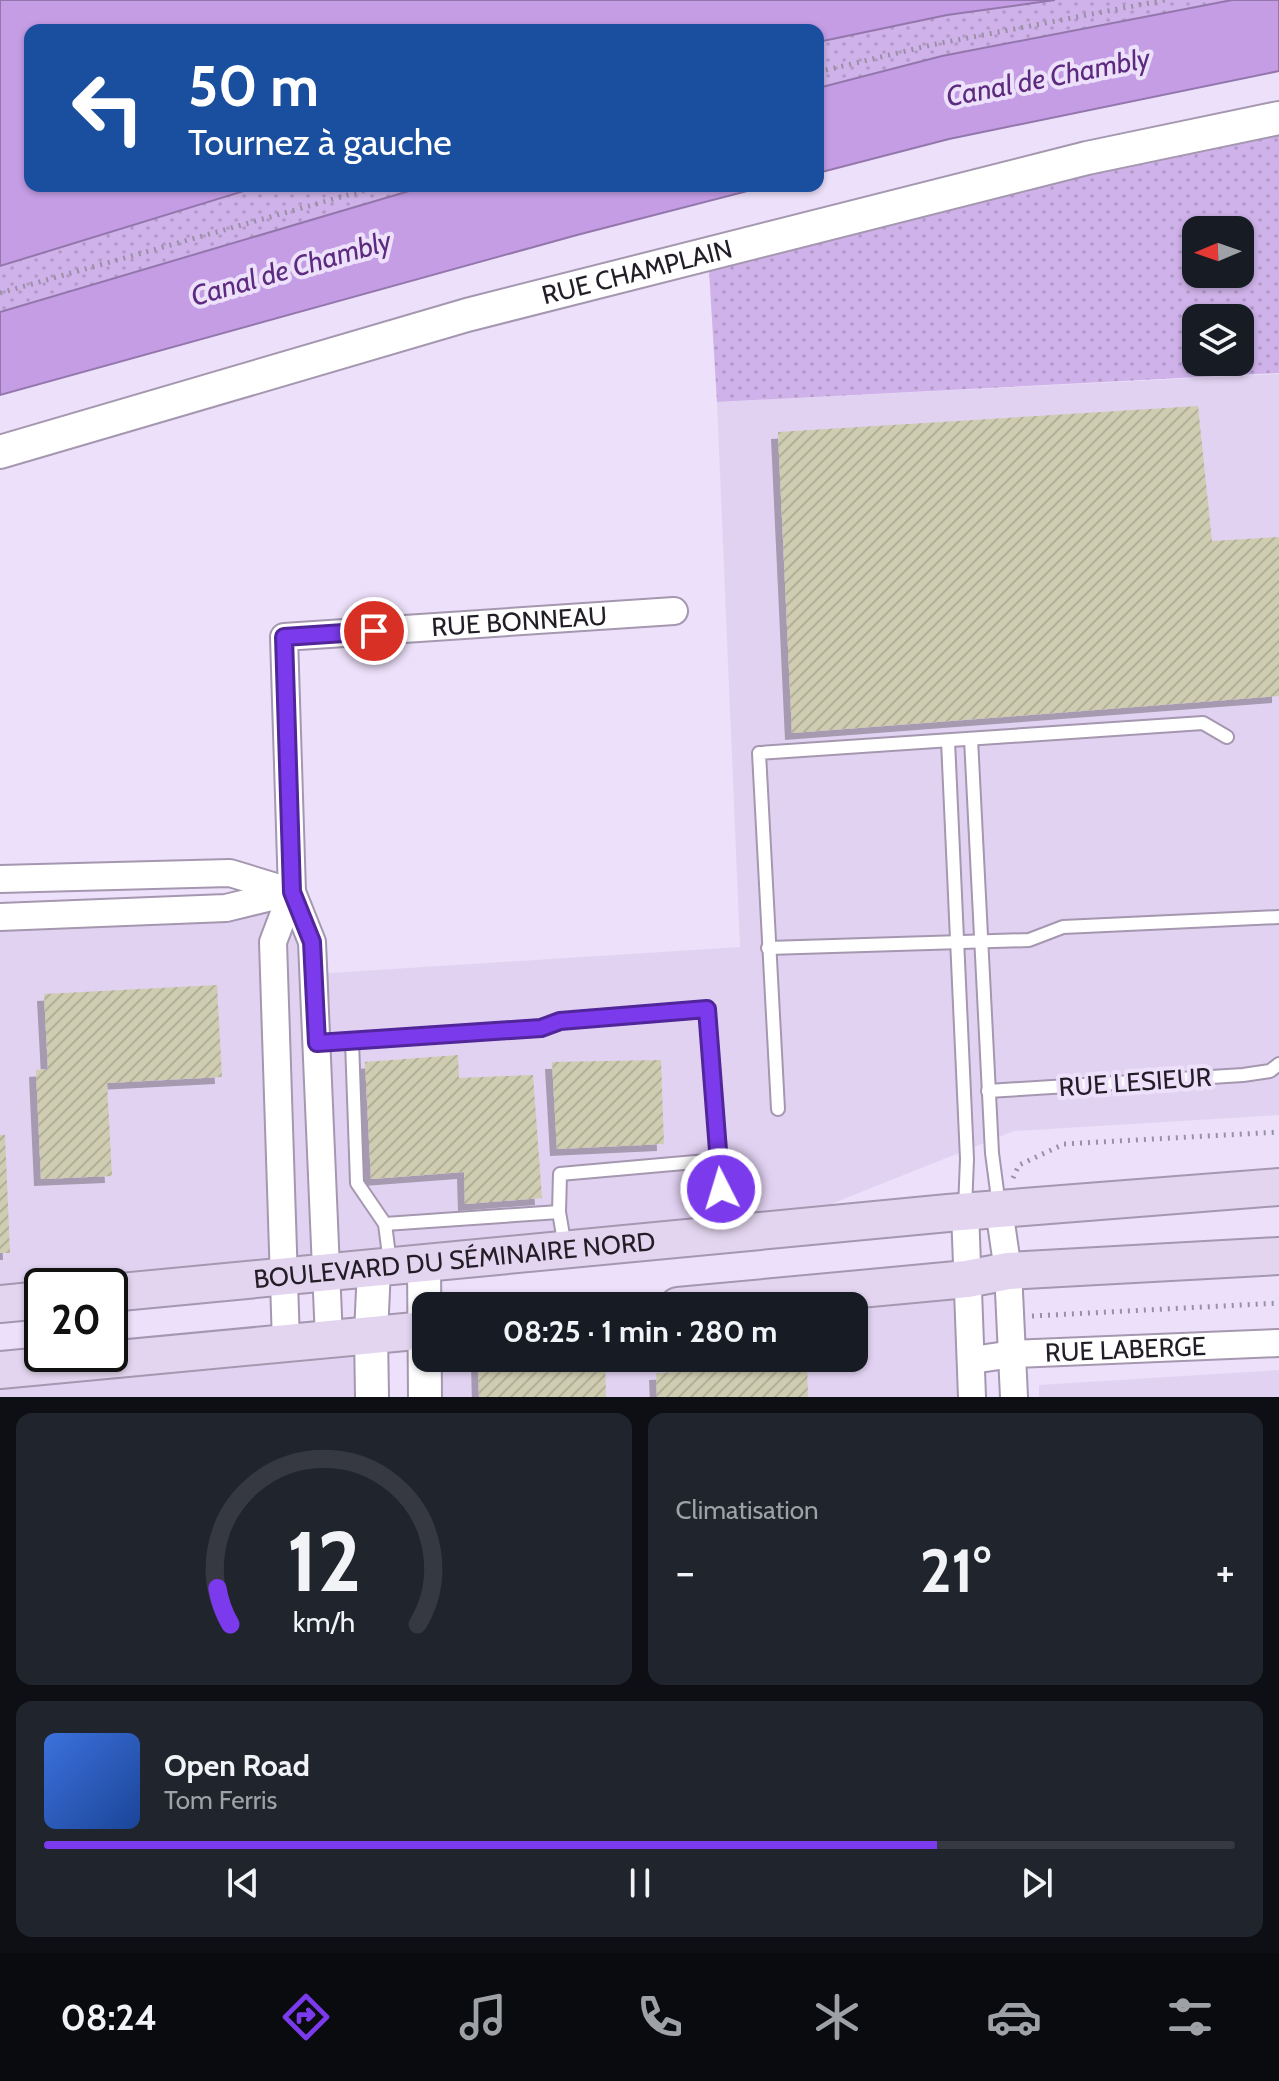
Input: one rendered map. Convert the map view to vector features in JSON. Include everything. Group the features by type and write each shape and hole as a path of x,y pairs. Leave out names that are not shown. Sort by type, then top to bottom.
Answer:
{"main road":[{"name":"BOULEVARD DU SÉMINAIRE NORD","path":"128,1291 982,1210 1279,1187"},
{"path":"828,1292 967,1279 1008,1271 1279,1256"},
{"path":"0,1304 24,1302"},
{"path":"0,1370 412,1331"}],"street":[{"name":"RUE CHAMPLAIN","path":"0,452 467,315 1087,158 1279,118"},
{"name":"RUE BONNEAU","path":"329,1339 312,942 292,892 284,637 674,611"},
{"path":"0,879 230,873 292,892"},
{"path":"97,877 100,913"},
{"name":"RUE BONNEAU","path":"286,1343 273,942 292,892"},
{"path":"0,917 226,908 292,892"},
{"path":"277,1068 317,1054"},
{"path":"982,1210 1008,1271 1014,1397"},
{"path":"972,1397 967,1279 982,1210"},
{"path":"396,1266 412,1301"},
{"path":"372,1397 371,1334 396,1266"},
{"name":"RUE LABERGE","path":"972,1360 1013,1354 1279,1343"},
{"path":"425,1372 425,1397"}],"lane":[{"path":"778,1109 759,753 1203,723 1227,737"},
{"path":"971,739 992,1153 982,1210"},
{"path":"948,741 967,1159 982,1210"},
{"path":"768,948 1029,940 1063,927 1279,917"},
{"path":"317,1054 352,1041 541,1028 560,1021 707,1009 724,1234"},
{"path":"352,1041 357,1183 385,1224 396,1266"},
{"name":"RUE LESIEUR","path":"988,1091 1243,1075 1270,1071 1279,1064"},
{"path":"565,1249 559,1212 560,1174 718,1160"},
{"path":"385,1224 559,1212"}],"path":[{"path":"824,71 931,45 1165,0"},
{"path":"0,293 359,192"},
{"path":"1019,1165 1064,1144 1279,1132"},
{"path":"1028,1316 1279,1303"}],"shaded area":[{"path":"1055,0 1232,0 942,56 824,86 824,41 947,15"},
{"path":"1279,118 1279,373 1254,374 1254,304 1182,304 1182,376 1221,376 717,402 708,254"},
{"path":"240,192 406,192 0,312 0,266"},
{"path":"1279,374 1279,1115 1014,1131 766,1230 128,1284 128,1268 24,1268 24,1294 0,1304 0,917 292,892 314,974 740,947 717,402"},
{"path":"967,1279 972,1397 428,1397 427,1372 868,1372 868,1303"},
{"path":"356,1357 357,1397 0,1397 0,1389"},
{"path":"1279,1370 1279,1397 1039,1397 1039,1385"}],"water":[{"path":"0,0 1055,0 947,15 824,41 824,24 24,24 24,192 240,192 0,266"},
{"name":"Canal de Chambly","path":"1232,0 1279,0 1279,71 949,139 824,171 824,86 942,56"},
{"name":"Canal de Chambly","path":"406,192 744,192 577,235 0,395 0,312"}],"building":[{"path":"1198,406 1212,541 1279,537 1279,696 792,733 778,432"},
{"path":"217,985 222,1077 107,1083 112,1176 41,1179 36,1070 48,1069 44,994"},
{"path":"458,1055 459,1078 533,1075 542,1198 465,1204 464,1172 371,1179 365,1062"},
{"path":"661,1060 664,1144 557,1149 552,1062"},
{"path":"0,1135 5,1135 10,1253 0,1253"},
{"path":"478,1372 605,1372 606,1397 479,1397"},
{"path":"807,1372 808,1397 657,1397 656,1373"}],"route":[{"path":"374,631 284,637 292,892 312,942 317,1043 541,1028 560,1021 707,1009 721,1189"}]}
